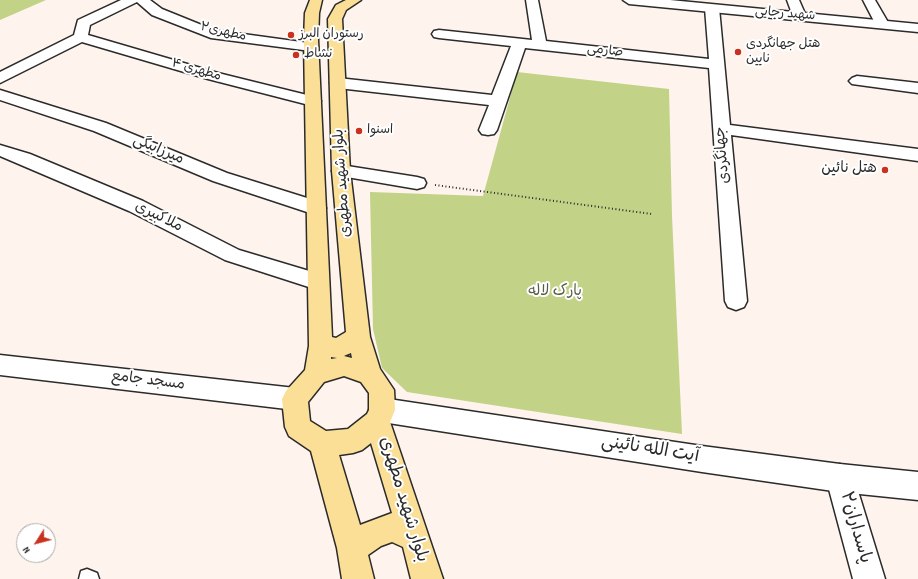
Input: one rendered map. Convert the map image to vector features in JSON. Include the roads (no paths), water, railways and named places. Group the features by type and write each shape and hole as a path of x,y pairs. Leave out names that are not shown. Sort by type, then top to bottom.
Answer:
{"main road":[{"name":"بلوار شهید مطهری","path":"316,0 312,13 311,47 320,346 316,374"},
{"name":"بلوار شهید مطهری","path":"355,0 340,8 335,19 341,171 358,337 369,374"},
{"path":"320,346 338,348 358,337"},
{"path":"322,444 353,442 380,416 381,390 369,374 344,366 316,374 295,399 298,427 322,444 352,548 358,579"},
{"name":"بلوار شهید مطهری","path":"380,416 426,579"},
{"path":"352,548 372,535 393,527 415,537"}],"street":[{"path":"0,78 81,37 83,23 132,0"},
{"name":"مطهری۲","path":"142,0 156,12 211,34 311,47"},
{"path":"532,0 540,45"},
{"name":"شهید رجایی","path":"629,0 657,1 712,8 918,28"},
{"path":"793,0 799,16"},
{"path":"869,0 882,24"},
{"name":"جهانگردی","path":"712,8 736,301"},
{"name":"صارمی","path":"439,34 716,64"},
{"name":"مطهری ۴","path":"81,37 213,76 312,101"},
{"path":"488,130 519,43"},
{"path":"857,81 918,88"},
{"path":"338,83 499,101"},
{"name":"میرزابیگی","path":"0,95 100,127 220,177 316,208"},
{"path":"722,129 918,155"},
{"name":"ملاکبیری","path":"0,150 24,158 136,206 232,255 318,282"},
{"path":"341,171 417,183"},
{"name":"مسجد جامع","path":"0,365 295,399"},
{"name":"آیت الله نائینی","path":"380,416 840,478 918,486"},
{"name":"پاسداران۲","path":"840,478 869,579"}],"place":[{"name":"رستوران البرز","path":"291,35"},
{"name":"هتل جهانگردی نایین","path":"738,52"},
{"name":"نشاط","path":"296,55"},
{"name":"اسنوا","path":"359,131"},
{"name":"هتل نائین","path":"885,170"}],"park label":[{"name":"پارک لاله","path":"555,293"}]}
